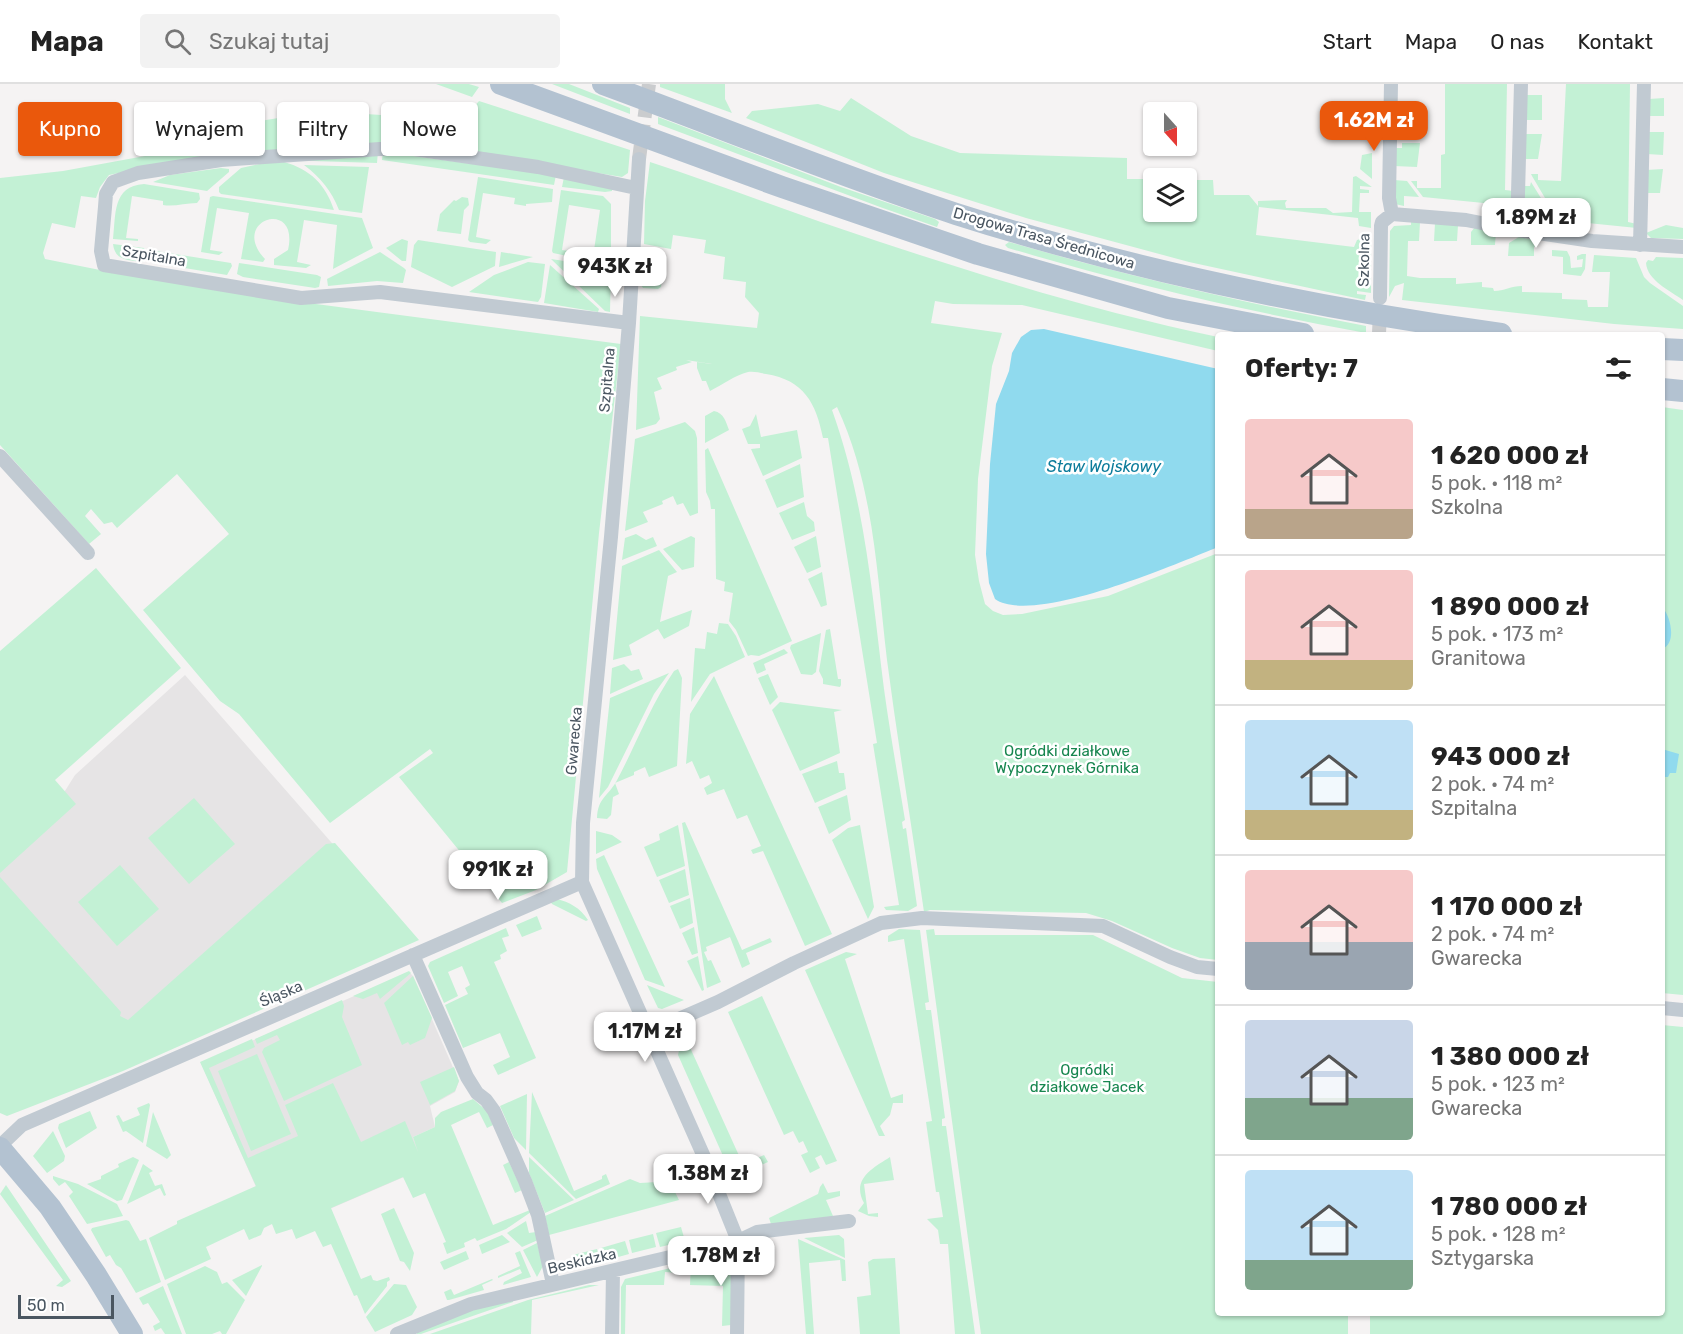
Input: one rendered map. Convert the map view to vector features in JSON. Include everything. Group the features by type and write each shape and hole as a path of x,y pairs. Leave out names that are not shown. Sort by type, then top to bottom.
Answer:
{"main road":[{"path":"501,84 782,187 978,254 1168,308 1293,332"},
{"name":"Drogowa Trasa Średnicowa","path":"603,84 807,161 955,213 1038,238 1168,273 1273,296 1348,311 1488,332"},
{"path":"1665,349 1683,350"},
{"path":"1665,381 1683,382"},
{"path":"1665,389 1683,392"},
{"path":"0,1147 61,1223 132,1334"}],"street":[{"name":"Szkolna","path":"1380,298 1381,226 1382,222 1392,214 1389,198 1391,84"},
{"path":"1517,230 1521,84"},
{"path":"1640,245 1644,84"},
{"name":"Szpitalna","path":"629,323 380,292 301,298 104,265 100,251 106,194 113,182 138,173 221,160 380,149 414,149 538,167 636,188"},
{"name":"Szpitalna","path":"618,439 629,323 639,159"},
{"path":"1392,214 1466,220 1592,241 1683,247"},
{"name":"Gwarecka","path":"618,439 611,537 583,823 582,882 705,1159 738,1240"},
{"path":"0,456 88,553"},
{"name":"Śląska","path":"0,1147 22,1125 582,882"},
{"path":"649,1032 718,1002 794,963 881,923 922,918 1103,926 1170,957 1197,967 1215,969"},
{"path":"413,955 467,1077 477,1093 486,1100 494,1112 538,1215 553,1284"},
{"path":"1665,1008 1683,1011"},
{"name":"Beskidzka","path":"397,1334 471,1304 738,1240 758,1232 849,1221"},
{"path":"737,1334 738,1240"},
{"path":"612,1334 613,1271"}],"shaded area":[{"path":"185,675 338,850 129,1026 0,962 0,861 48,818 75,775"},
{"path":"409,972 413,976 459,1081 455,1092 430,1106 435,1127 413,1137 425,1168 276,1232 201,1063"}],"green space":[{"path":"436,84 469,84 479,87 472,97"},
{"path":"552,84 569,84 630,108 630,114"},
{"path":"660,84 725,84 725,99 732,113 660,87"},
{"path":"1445,84 1507,84 1505,190 1514,191 1514,206 1423,197 1411,181 1417,181 1417,188 1441,188 1441,155 1445,154"},
{"path":"1566,84 1630,84 1628,222 1637,224 1637,228 1558,220 1531,174 1538,174 1538,180 1561,181"},
{"path":"1525,95 1542,95 1542,120 1524,120"},
{"path":"851,98 911,136 960,153 1127,158 1127,179 1143,179 1143,222 1197,222 1197,180 1213,180 1214,195 1249,195 1258,206 1258,201 1287,200 1286,208 1326,208 1333,213 1352,212 1353,177 1356,176 1372,187 1360,186 1360,189 1369,190 1369,193 1360,193 1359,212 1371,212 1371,228 1359,226 1358,218 1259,207 1256,235 1354,247 1360,239 1371,242 1371,293 1357,291 1357,294 1366,295 1365,300 1189,262 1026,218 884,173 746,118 752,111 818,104 840,111"},
{"path":"1664,98 1664,116 1649,116 1649,99"},
{"path":"478,102 630,150 628,173 622,177 478,155"},
{"path":"1396,104 1421,104 1420,129 1395,128"},
{"path":"369,114 381,115 381,149 369,150"},
{"path":"658,117 939,222 937,227 880,207 658,124"},
{"path":"277,118 277,156 284,156 153,166 109,175 100,187 96,198 81,196 75,228 52,223 43,253 45,259 100,270 316,304 621,344 599,533 567,872 536,890 502,903 399,777 433,753 430,749 330,823 239,714 220,701 143,610 229,534 177,474 117,528 112,522 104,524 91,509 85,516 101,534 89,544 0,445 0,178 63,171 145,156 265,156 265,120"},
{"path":"1648,132 1664,132 1663,155 1647,154"},
{"path":"1524,134 1542,134 1538,159 1523,159"},
{"path":"1402,143 1420,143 1417,167 1394,166 1395,148 1402,148"},
{"path":"378,151 377,163 282,160 325,156 369,156 369,152"},
{"path":"1372,153 1372,179 1360,169 1362,155"},
{"path":"382,156 413,156 556,175 554,185 382,160"},
{"path":"284,162 302,169 316,179 331,201 334,210 219,192 219,187 241,168"},
{"name":"Ogródki działkowe Wypoczynek Górnika","path":"650,162 961,268 1089,306 1215,336 1215,350 1022,305 953,304 935,301 931,323 1002,333 992,366 978,479 975,555 985,604 993,611 1003,615 1022,614 1108,596 1215,554 1215,960 1200,958 1172,948 1112,921 1086,913 930,910 924,912 891,692 872,531 859,468 837,407 832,410 852,479 866,548 886,705 905,820 902,822 903,829 906,828 917,906 908,911 886,910 884,907 899,905 873,744 877,743 828,438 823,438 816,414 806,395 790,382 779,377 748,372 710,391 706,381 702,381 697,362 712,364 686,360 692,362 676,367 677,370 657,378 662,389 654,392 660,419 656,424 636,430 640,316 757,328 759,313 745,297 746,282 723,279 725,257 704,253 706,240 673,235 671,249 644,244 645,201"},
{"path":"304,165 369,167 362,213 339,210 325,185"},
{"path":"221,168 229,169 229,172 207,191 153,182 170,175"},
{"path":"1663,169 1660,193 1646,193 1646,170"},
{"path":"478,177 553,189 552,202 526,204 526,206 514,204 515,198 483,193 476,237 491,240 486,244 470,242 468,240"},
{"path":"564,177 612,187 612,191 562,187"},
{"path":"1394,180 1407,181 1419,197 1404,196 1404,206 1395,204"},
{"path":"1531,182 1554,219 1521,213 1521,186 1530,186"},
{"path":"144,184 199,193 200,199 197,203 163,205 163,201 132,196 126,238 138,239 138,241 113,239 116,212 121,196 126,190"},
{"path":"561,190 603,196 611,204 611,260 595,260 593,257 600,210 569,205 562,250 576,252 572,257 553,253"},
{"path":"210,197 362,218 373,248 333,269 337,225 304,220 297,262 311,265 306,268 274,265 274,259 288,250 289,234 284,224 276,219 267,220 259,225 255,234 256,245 265,259 263,262 241,259 249,213 217,208 210,250 223,252 219,255 201,252"},
{"path":"462,197 468,198 469,205 464,210 461,234 437,231 440,214 454,200"},
{"path":"1411,221 1420,222 1419,241 1408,241 1407,276 1456,278 1456,284 1482,282 1482,287 1493,288 1494,291 1522,286 1522,292 1562,293 1562,299 1587,300 1588,307 1608,307 1610,272 1592,272 1594,255 1636,258 1644,277 1683,306 1683,329 1614,324 1402,300 1404,283 1395,286 1389,297 1390,231 1394,226 1411,225"},
{"path":"1435,223 1458,225 1457,241 1434,241"},
{"path":"1666,225 1683,228 1683,239 1651,238 1646,233"},
{"path":"1475,227 1496,231 1495,245 1471,245 1471,232"},
{"path":"1519,237 1536,240 1534,256 1508,256 1509,243"},
{"path":"402,239 408,241 406,261 402,261 386,248"},
{"path":"418,240 496,252 495,266 452,287 411,267 414,245"},
{"path":"1009,242 1186,288 1366,326 1366,332 1231,306 1052,261 1008,248 1005,245"},
{"path":"113,244 144,248 146,251 143,262 119,257"},
{"path":"1552,250 1567,251 1571,268 1582,267 1583,259 1577,260 1577,256 1586,254 1585,269 1581,276 1563,274 1563,257 1552,256"},
{"path":"156,251 231,263 232,266 227,275 154,263 152,254"},
{"path":"380,252 406,270 403,283 377,281 328,286 327,279"},
{"path":"501,252 533,257 499,267"},
{"path":"644,257 664,260 661,287 658,289 643,288 641,285"},
{"path":"1656,257 1683,258 1683,300 1650,275 1646,263 1648,260 1653,261"},
{"path":"551,259 611,268 610,312 605,311"},
{"path":"528,262 545,264 541,297 538,302 469,292 494,275"},
{"path":"239,263 317,275 321,277 319,287 243,277 237,274"},
{"path":"550,265 599,309 598,312 544,303"},
{"path":"1665,407 1683,410 1683,995 1665,993"},
{"path":"714,411 726,421 729,430 705,443 705,416"},
{"path":"756,414 761,437 797,430 802,458 763,476 751,449 760,448 760,444 748,444 742,429 750,426"},
{"path":"685,422 695,431 697,438 698,513 690,516 683,503 677,505 673,496 662,501 663,504 643,512 648,522 625,531 635,439"},
{"path":"708,448 792,641 759,656 748,656 736,630 729,621 733,593 724,591 725,582 716,579 715,509 711,509 706,492 705,450"},
{"path":"800,464 804,497 777,508 765,480"},
{"path":"804,502 807,516 814,522 815,531 792,540 779,513"},
{"path":"636,534 646,540 653,537 657,546 622,560 625,538"},
{"path":"691,536 695,538 694,567 682,570 663,549"},
{"path":"816,536 821,567 807,573 794,547"},
{"path":"659,550 677,572 668,576 660,622 692,610 689,626 664,639 658,629 629,645 632,655 613,660 622,566"},
{"path":"96,568 181,668 55,780 76,804 0,873 0,651"},
{"path":"822,572 827,605 821,607 808,579"},
{"path":"719,623 728,624 745,657 710,674 691,702 695,648 705,649 707,632 717,634"},
{"path":"830,629 838,679 841,679 840,687 823,684 819,671 826,630"},
{"path":"821,633 816,672 812,675 801,674 790,648 791,645"},
{"path":"784,649 788,653 764,664 766,670 757,674 753,663"},
{"path":"624,664 631,671 639,669 643,679 610,694 612,668"},
{"path":"678,669 682,678 677,766 649,777 645,767 634,772 634,775 615,783 658,698 674,671"},
{"path":"669,673 654,694 608,787 599,798 610,698"},
{"path":"768,674 778,697 770,705 758,678"},
{"path":"714,676 832,934 805,946 763,851 753,854 751,850 761,846 747,815 737,819 724,789 707,795 704,788 712,783 709,775 700,779 692,761 686,764 690,714"},
{"path":"780,702 842,710 834,712 840,753 800,771 772,710"},
{"path":"837,761 839,773 844,773 846,789 815,803 802,774"},
{"path":"615,783 619,794 613,797 611,815 607,819 597,818 601,802"},
{"path":"847,795 851,820 829,834 818,807"},
{"path":"194,798 235,844 189,884 148,838"},
{"path":"685,822 742,950 770,938 772,942 746,953 750,964 742,968 730,937 706,947 707,951 704,952 708,961 711,960 721,982 707,988 682,823"},
{"path":"678,825 685,866 657,877 644,847 660,840 659,834"},
{"path":"860,825 874,907 868,919 832,840 848,828"},
{"path":"596,831 612,835 622,842 596,854"},
{"path":"335,843 419,940 123,1071 7,1116 0,1113 0,877 121,1012 120,1016 128,1020 326,844"},
{"path":"604,855 665,987 645,980 597,869 596,859"},
{"path":"120,865 159,909 117,946 78,902"},
{"path":"685,869 689,895 669,903 659,880"},
{"path":"690,898 693,923 680,929 670,906"},
{"path":"556,899 574,906 588,920 552,904 550,901"},
{"path":"537,916 542,929 522,937 516,925"},
{"path":"694,927 698,953 692,955 682,933"},
{"path":"506,928 509,936 502,938 507,951 500,955 501,959 494,962 536,1058 498,1075 493,1065 510,1057 500,1033 463,1048 445,1005 468,994 465,988 470,985 462,966 448,972 458,996 444,1003 428,966 430,962"},
{"path":"899,929 920,930 929,1002 925,1003 926,1010 931,1010 945,1118 942,1119 942,1126 946,1126 975,1334 955,1334 948,1244 940,1244 938,1230 927,1219 943,1217 939,1192 936,1192 926,1122 932,1121 904,939 888,942 888,936"},
{"name":"Ogródki działkowe Jacek","path":"934,929 935,935 1093,935 1182,978 1215,982 1215,1316 1348,1316 1348,1334 981,1334 926,930"},
{"path":"846,952 857,954 845,959 891,1098 903,1094 903,1103 893,1103 890,1115 880,1126 885,1136 879,1136 805,970"},
{"path":"698,956 704,990 702,991 687,961"},
{"path":"409,971 411,973 380,999 377,993 363,999 353,996"},
{"path":"413,976 432,1018 425,1038 410,1045 408,1042 402,1045 384,1003"},
{"path":"647,985 684,1000 662,1009 658,1008"},
{"path":"762,996 837,1161 826,1165 821,1155 815,1158 820,1168 810,1173 801,1155 808,1152 803,1141 799,1143 793,1131 784,1135 728,1012"},
{"path":"342,1000 344,1006 342,1017 362,1065 284,1101 262,1052 264,1048 280,1040 277,1035 257,1044 255,1039"},
{"path":"1665,1025 1683,1027 1683,1334 1370,1334 1370,1316 1665,1316"},
{"path":"683,1032 741,1160 728,1167 678,1055"},
{"path":"252,1039 255,1047 209,1068 248,1158 298,1136 285,1105 333,1083 361,1142 405,1121 418,1152 413,1137 435,1127 435,1118 441,1112 473,1099 487,1111 493,1125 487,1128 479,1112 451,1125 493,1225 530,1210 531,1212 506,1229 477,1241 475,1238 464,1243 465,1247 447,1254 443,1243 446,1242 425,1193 413,1198 403,1177 331,1208 361,1279 371,1275 373,1280 389,1277 390,1280 365,1314 357,1295 354,1296 331,1244 323,1247 315,1231 296,1239 292,1229 276,1234 272,1224 264,1228 261,1235 249,1240 244,1229 206,1247 211,1259 165,1280 149,1238 177,1224 177,1221 256,1186 200,1062"},
{"path":"257,1054 291,1134 251,1151 218,1071"},
{"path":"454,1067 459,1081 455,1091 430,1105 420,1082"},
{"path":"532,1092 574,1191 602,1179 602,1176 606,1174 610,1184 576,1199 529,1153"},
{"path":"527,1094 526,1150 514,1138 500,1106"},
{"path":"149,1103 143,1143 126,1131 123,1132 116,1116 119,1115 123,1122 140,1115 137,1108"},
{"path":"90,1111 97,1128 66,1148 58,1128 59,1124"},
{"path":"153,1112 171,1155 167,1159 146,1146"},
{"path":"53,1131 65,1156 64,1161 47,1173 33,1156"},
{"path":"764,1155 768,1162 733,1178 730,1170"},
{"path":"133,1157 139,1160 122,1200 117,1201 87,1184 101,1179 101,1176 119,1167 118,1164"},
{"path":"529,1157 574,1200 545,1213 529,1173"},
{"path":"890,1157 894,1180 864,1184 868,1214 878,1213 878,1217 869,1216 858,1211 864,1203 860,1187 862,1181 871,1170"},
{"path":"509,1162 522,1190 515,1193 503,1165"},
{"path":"143,1164 153,1171 149,1173 155,1186 162,1184 166,1195 164,1196 160,1188 127,1204"},
{"path":"53,1176 78,1184 117,1204 123,1216 87,1224 69,1196 73,1192 65,1182 59,1186"},
{"path":"630,1179 640,1183 657,1182 658,1190 673,1188 679,1200 549,1235 545,1216"},
{"path":"823,1183 828,1193 840,1191 840,1196 826,1200 833,1216 831,1218 771,1224 769,1218 818,1194"},
{"path":"6,1185 71,1281 62,1287 56,1286 63,1280 0,1194"},
{"path":"394,1208 414,1253 410,1271 404,1262 400,1261 381,1214"},
{"path":"129,1221 140,1241 146,1239 161,1282 136,1293 121,1268 116,1265 110,1255 106,1257 91,1230"},
{"path":"526,1221 529,1233 536,1232 538,1240 522,1247 507,1233"},
{"path":"681,1227 685,1241 660,1247 656,1233"},
{"path":"653,1234 656,1247 632,1253 629,1240"},
{"path":"502,1235 510,1242 482,1254 479,1245"},
{"path":"839,1235 844,1239 845,1258 804,1238"},
{"path":"798,1239 845,1260 846,1281 842,1281 840,1260 809,1263 814,1334 806,1334"},
{"path":"625,1241 629,1254 604,1261 601,1248"},
{"path":"537,1243 543,1266 537,1277 523,1250"},
{"path":"597,1249 600,1262 576,1268 573,1255"},
{"path":"466,1251 469,1259 444,1270 440,1262"},
{"path":"520,1251 531,1277 503,1285 504,1282 522,1273 520,1269 498,1278 520,1266 515,1253"},
{"path":"895,1258 900,1334 860,1334 857,1297 871,1295 868,1262 873,1259"},
{"path":"727,1261 733,1270 731,1325 722,1326 723,1286 690,1285 691,1263"},
{"path":"205,1266 217,1272 222,1284 227,1282 245,1300 226,1334 220,1331 212,1334 186,1334 167,1284"},
{"path":"262,1266 246,1296 232,1280"},
{"path":"679,1266 679,1273 665,1272 664,1285 626,1285 625,1334 621,1334 621,1287 625,1279"},
{"path":"492,1279 482,1285 484,1290 449,1300 444,1292 451,1289 454,1295"},
{"path":"394,1284 406,1285 417,1307 412,1315 375,1332 366,1317"},
{"path":"589,1285 599,1285 532,1300 531,1334 430,1334 528,1300"},
{"path":"163,1286 182,1334 165,1334 161,1328 155,1331 153,1326 160,1322 148,1303 143,1305 139,1298"},
{"path":"513,1299 513,1302 417,1334 416,1331 469,1311"}],"water":[{"name":"Staw Wojskowy","path":"1044,329 1215,368 1215,548 1105,590 1071,599 1040,605 1014,605 995,599 989,583 986,554 990,464 996,404 1009,371 1012,353 1021,337 1031,330"},
{"path":"1665,611 1671,630 1670,642 1665,647"},
{"path":"1665,750 1679,754 1676,773 1670,773 1668,777 1665,777"}],"tunnel":[{"path":"639,159 649,84"},
{"path":"1379,332 1380,309"}]}
